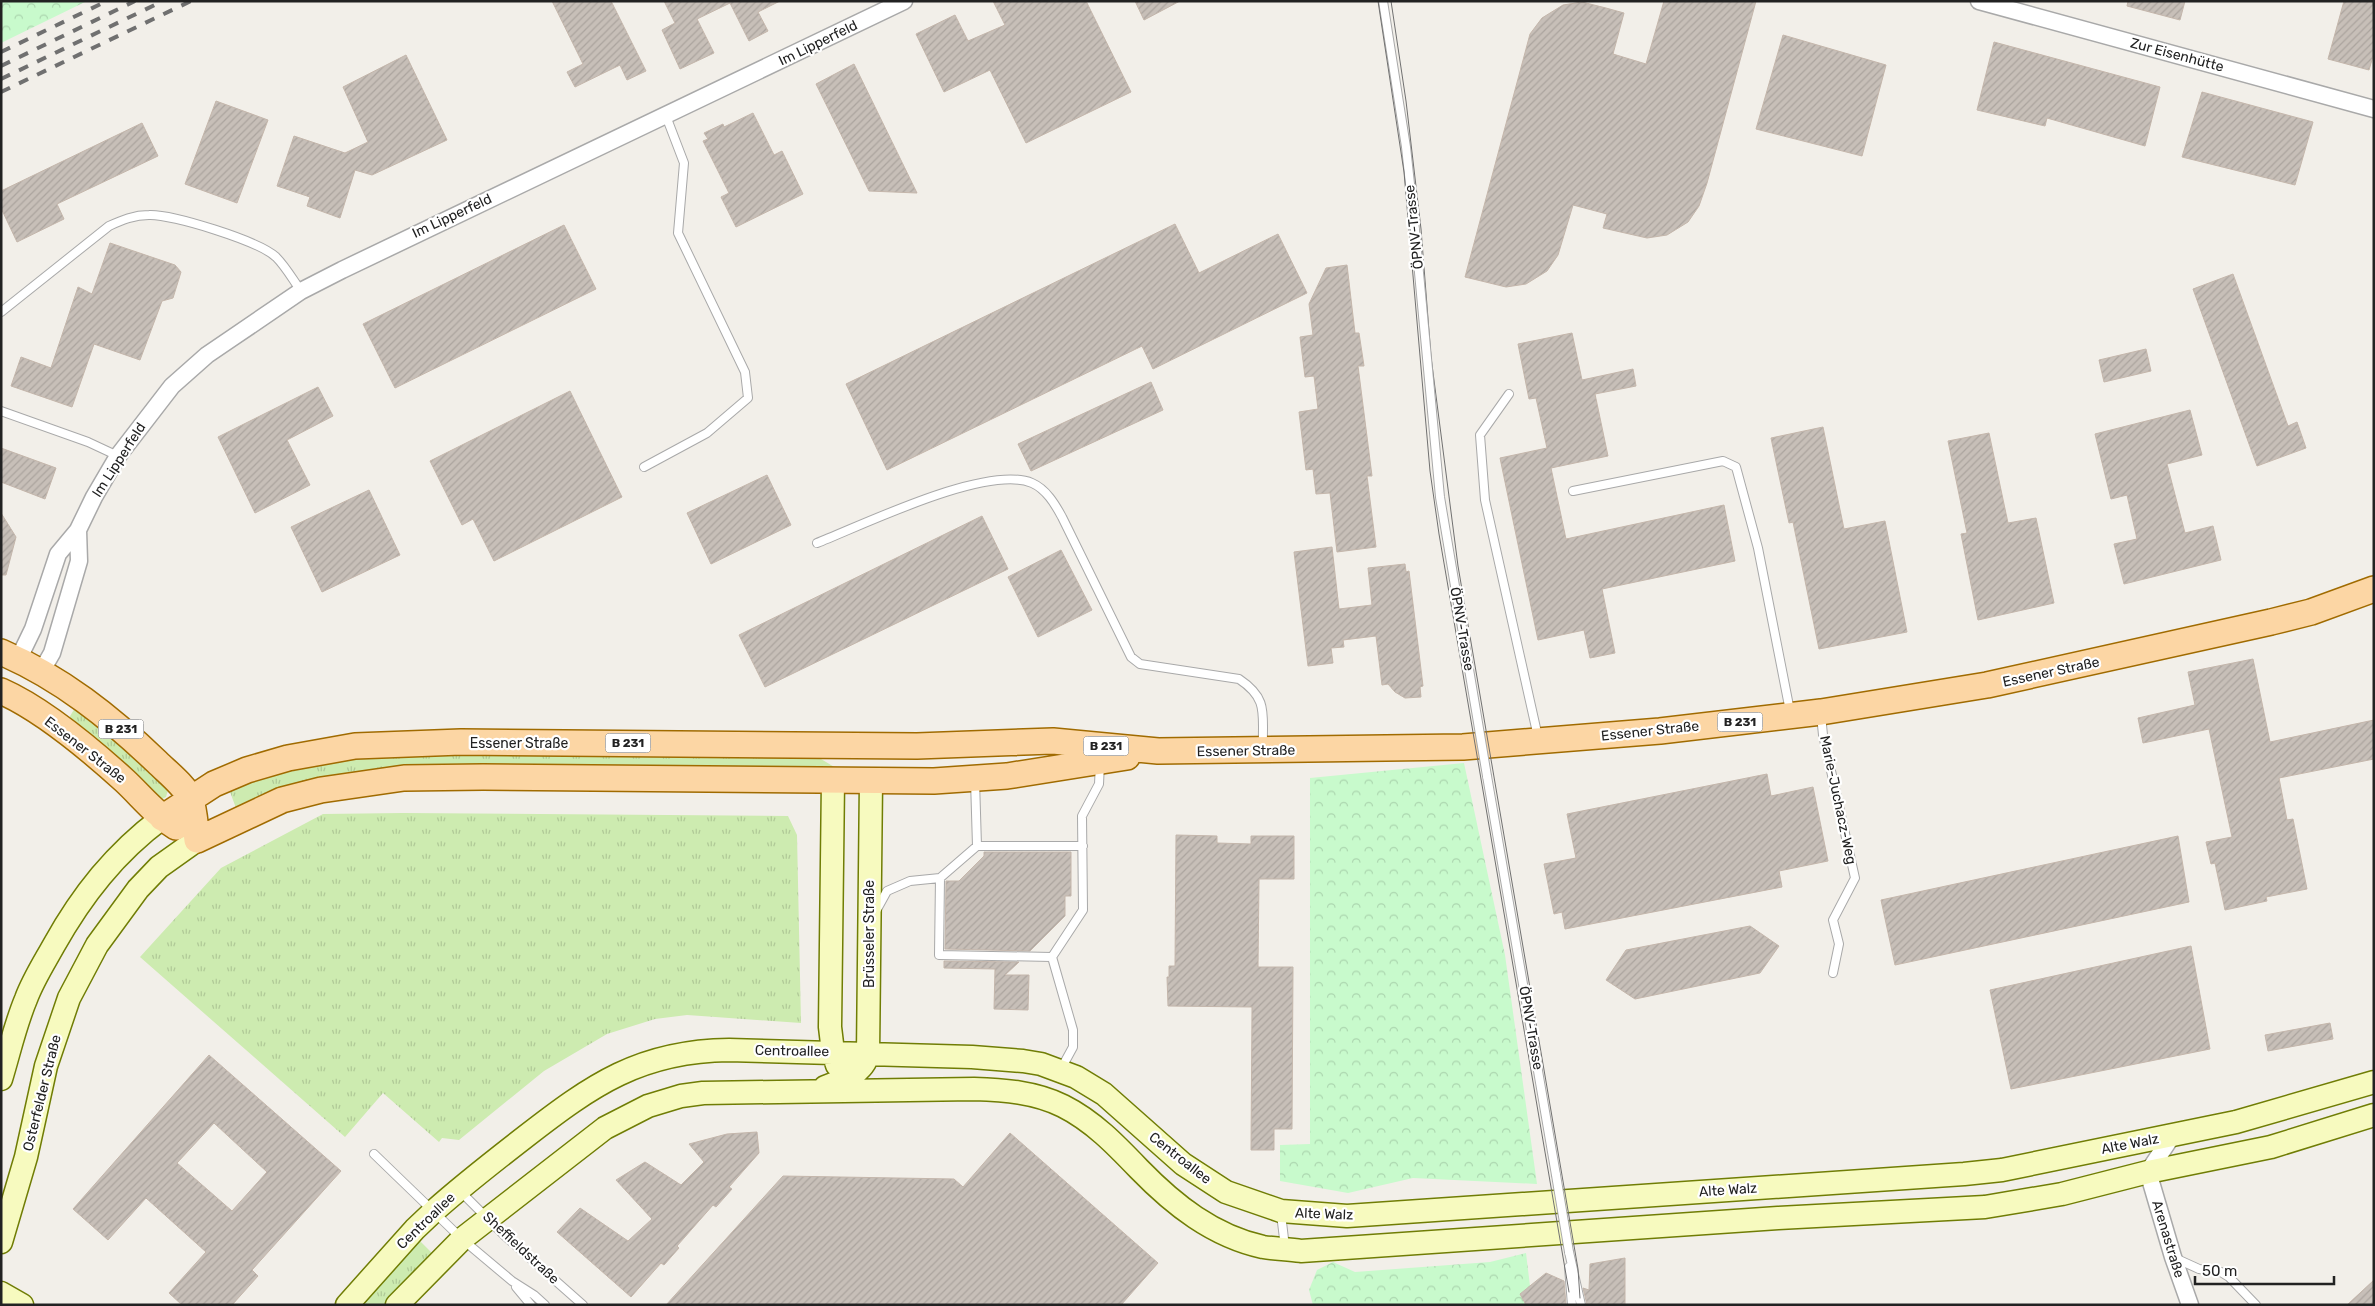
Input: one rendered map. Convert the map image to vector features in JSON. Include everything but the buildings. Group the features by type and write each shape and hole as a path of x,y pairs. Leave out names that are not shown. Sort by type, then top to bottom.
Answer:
{"main road":[{"name":"Essener Straße","path":"2311,612 2374,589"},
{"name":"Essener Straße","path":"162,818 214,784 267,763 322,750 373,744 461,742 917,746 1053,741 1158,751 1263,751 1463,747 1660,731 1821,712 2036,675 2311,612 2374,604"},
{"name":"B 231","path":"10,656 41,672 105,715 165,770 190,798"},
{"path":"8,694 10,656"},
{"path":"8,694 41,672"},
{"name":"Essener Straße","path":"8,694 96,756 133,788 162,818 197,840 282,800 321,790 404,778 871,781 975,779 1100,762 1158,751"},
{"path":"833,780 857,745"},
{"path":"857,745 871,781"},
{"path":"190,798 197,840"}],"street":[{"name":"Im Lipperfeld","path":"10,656 33,629 58,554 78,530 94,497 118,456 172,386 214,351 301,291 416,233 666,116 904,1"},
{"name":"Zur Eisenhütte","path":"1979,1 2374,109"},
{"name":"Im Lipperfeld","path":"41,672 52,653 80,561 78,530"},
{"path":"833,780 830,1027 833,1052 840,1071 855,1084"},
{"name":"Brüsseler Straße","path":"868,1054 871,781"},
{"path":"1,1080 26,999 73,912 87,891 111,863 136,838 162,818"},
{"name":"Osterfelder Straße","path":"1,1242 26,1157 46,1066 69,998 97,945 138,889 160,867 197,840"},
{"name":"Centroallee","path":"347,1305 414,1229 458,1190 568,1104 603,1081 629,1068 675,1054 711,1050 833,1052 1015,1060 1060,1070 1104,1094 1162,1147 1201,1177 1226,1192 1281,1211"},
{"path":"855,1084 866,1063 868,1054"},
{"name":"Alte Walz","path":"1281,1211 1347,1216 1964,1174 2038,1163 2172,1136 2268,1114 2374,1082"},
{"path":"396,1305 462,1239 605,1128 648,1106 681,1096 703,1093 817,1090 855,1084 1008,1091 1040,1097 1062,1105 1090,1123 1187,1212 1217,1230 1275,1248 1318,1250 1769,1219 1986,1207 2062,1194 2148,1172 2271,1147 2374,1115"},
{"name":"Alte Walz","path":"2148,1172 2172,1136"},
{"name":"Arenastraße","path":"2148,1172 2172,1257 2190,1305"},
{"path":"1,1293 22,1305"}],"lane":[{"name":"ÖPNV-Trasse","path":"1383,1 1406,147 1440,497 1570,1252"},
{"path":"644,467 707,433 748,398 745,372 678,233 684,164 666,116"},
{"path":"1,312 108,226 127,217 149,215 165,216 194,224 262,248 276,257 301,291"},
{"path":"1509,394 1480,435 1485,490 1539,741"},
{"path":"1,411 88,442 118,456"},
{"path":"1573,491 1723,461 1736,467 1758,548 1791,716"},
{"path":"817,543 943,493 972,484 1004,480 1021,480 1032,483 1052,500 1062,517 1131,658 1140,664 1155,667 1239,679 1253,688 1262,706 1263,751"},
{"name":"Marie-Juchacz-Weg","path":"1821,712 1823,735 1855,878 1833,920 1839,944 1833,973"},
{"path":"1060,1070 1073,1047 1073,1030 1052,958 1083,910 1082,816 1099,784 1100,762"},
{"path":"975,779 977,846"},
{"path":"869,923 888,892 910,881 940,878 977,846 1083,846"},
{"path":"940,878 939,955 1052,958"},
{"name":"Sheffieldstraße","path":"374,1154 462,1239 512,1281 534,1295 545,1305"},
{"name":"Sheffieldstraße","path":"458,1190 583,1305"},
{"path":"1275,1248 1281,1211"},
{"path":"1570,1252 1572,1305"},
{"path":"1570,1252 1581,1305"},
{"path":"2172,1257 2199,1268 2222,1272 2256,1305"},
{"name":"Sheffieldstraße","path":"512,1281 531,1305"}],"green space":[{"path":"1,1 87,1 1,43"},
{"path":"76,706 150,771 168,790 166,797 160,800 128,767 69,718"},
{"path":"395,753 816,756 836,768 834,771 440,769 237,811 229,789 269,774 310,764"},
{"path":"1464,763 1505,955 1537,1184 1413,1178 1348,1193 1280,1181 1280,1145 1310,1144 1310,778"},
{"path":"323,814 788,816 797,835 801,1023 687,1015 655,1019 607,1034 544,1071 459,1140 442,1138 439,1142 383,1093 345,1137 140,957 221,868"},
{"path":"419,1240 433,1254 387,1305 361,1305"},
{"path":"1526,1253 1530,1286 1520,1294 1526,1305 1313,1305 1309,1290 1317,1270 1333,1262 1355,1272 1490,1262"}],"tram line":[{"path":"1378,1 1404,172 1430,471 1439,534 1569,1292"},
{"path":"1391,1 1406,101 1421,229 1431,357 1458,566 1578,1269 1580,1298"}],"railway":[{"path":"1,52 107,1"},
{"path":"1,66 135,1"},
{"path":"1,79 163,1"},
{"path":"1,92 191,1"}]}
